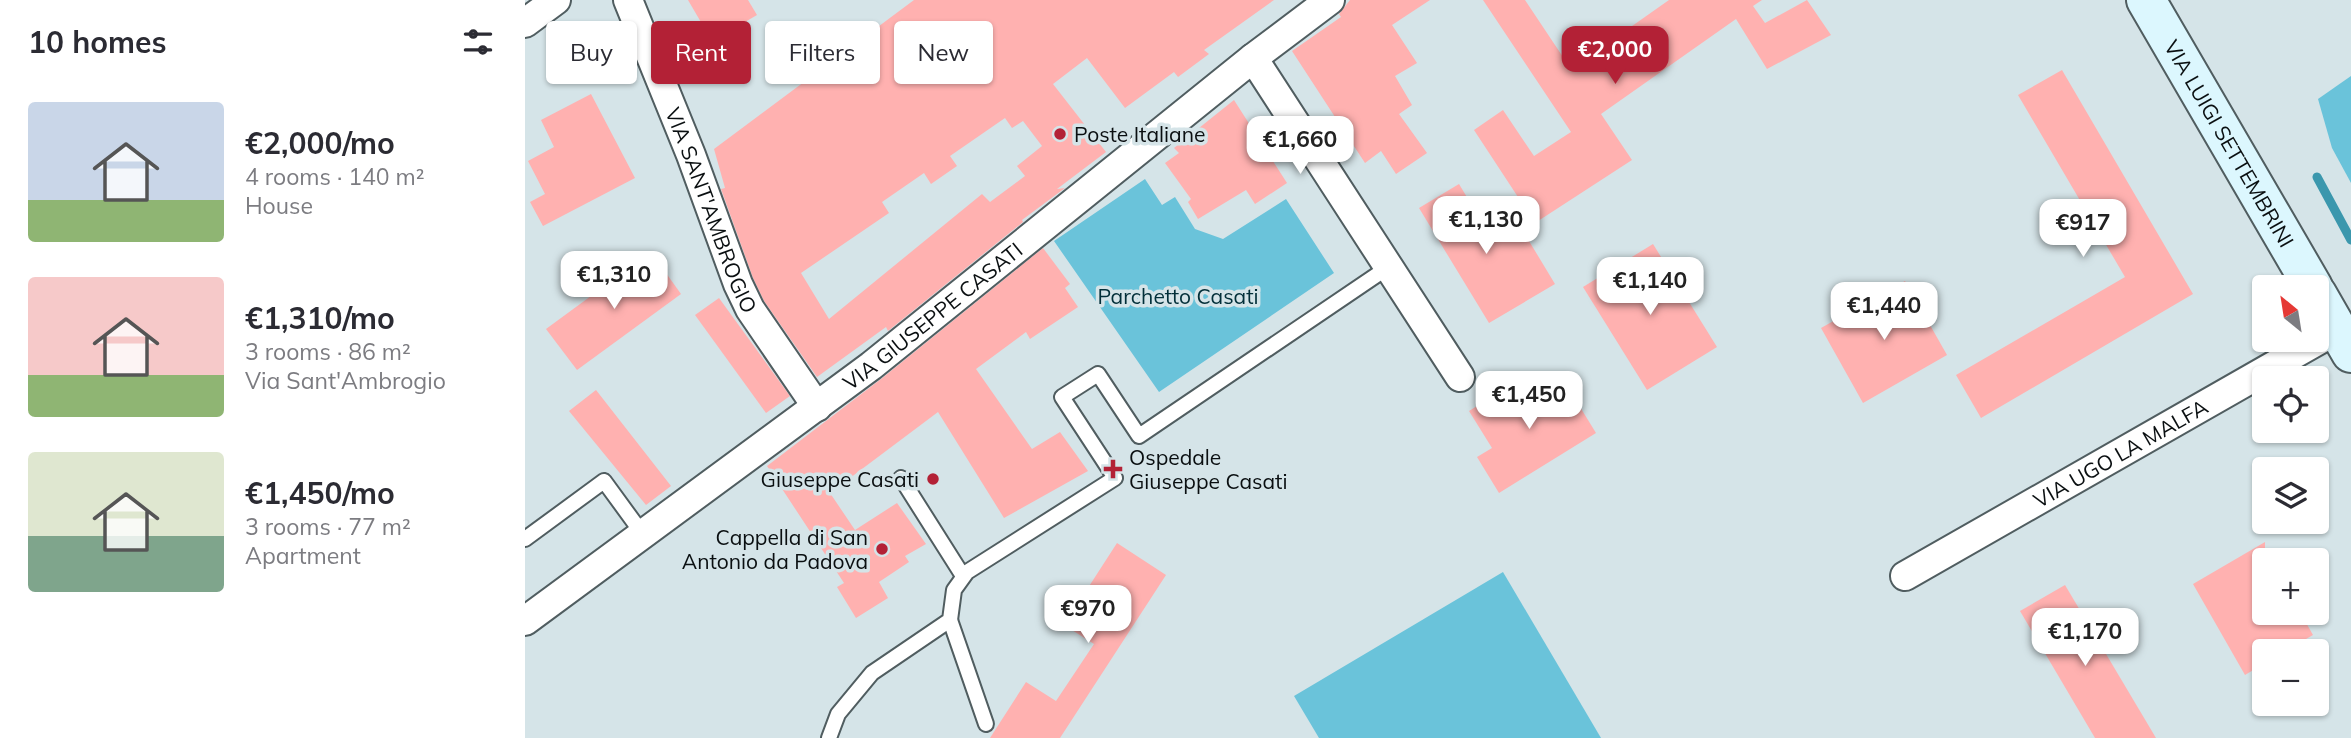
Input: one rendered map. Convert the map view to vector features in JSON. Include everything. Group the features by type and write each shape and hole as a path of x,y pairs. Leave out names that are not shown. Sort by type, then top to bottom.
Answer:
{"street":[{"path":"525,23 556,0"},
{"name":"VIA SANT'AMBROGIO","path":"628,0 691,155 738,284 750,309 817,407"},
{"name":"VIA LUIGI SETTEMBRINI","path":"2146,0 2306,275"},
{"name":"VIA GIUSEPPE CASATI","path":"525,621 871,366 1253,58 1328,1"},
{"path":"1253,58 1460,377"},
{"path":"2329,315 2344,341"},
{"name":"VIA UGO LA MALFA","path":"1905,576 2344,341"}],"lane":[{"path":"986,724 950,620 954,590 963,576 1115,478 1062,397 1098,374 1139,436 1387,268"},
{"path":"901,478 963,576"},
{"path":"525,539 604,481 642,533"},
{"path":"829,738 838,713 872,673 950,620"}],"green space":[{"path":"2351,76 2351,183 2332,148 2318,99"},
{"name":"Parchetto Casati","path":"1145,179 1162,205 1175,197 1195,229 1223,239 1286,199 1334,273 1159,392 1054,241"},
{"path":"1503,572 1601,738 1319,738 1294,696"}],"building":[{"path":"688,0 748,0 757,15 747,21 700,21"},
{"path":"914,0 1274,0 1204,50 1209,54 1178,77 1174,72 1125,108 1087,58 1053,84 1106,152 1057,189 1065,188 1022,220 1023,222 888,331 886,327 817,377 764,301 721,189 725,188 714,149 801,84 880,84 880,25","holes":["1005,118 1012,128 1023,121 1042,146 1017,166 1025,176 990,202 982,194 829,319 801,273 889,213 882,202 924,173 931,184 957,166 950,156"]},
{"path":"1350,0 1430,0 1392,25 1417,63 1395,76 1412,105 1399,114 1427,153 1396,174 1381,151 1365,163 1292,51 1341,17 1339,14"},
{"path":"1483,0 1525,0 1571,69 1669,0 1762,0 1753,6 1765,23 1807,0 1831,35 1767,69 1736,19 1601,114 1632,160 1535,223 1474,130 1503,110 1534,156 1571,132"},
{"path":"2062,70 2193,294 1981,418 1956,375 2125,277 2018,95"},
{"path":"591,94 635,178 543,226 530,202 545,194 528,161 554,147 541,120"},
{"path":"1234,100 1287,183 1255,204 1246,190 1198,219 1188,202 1191,199 1165,163 1179,153 1174,148"},
{"path":"1459,184 1494,242 1520,226 1555,284 1489,323 1419,208"},
{"path":"1653,244 1717,347 1647,390 1583,287"},
{"path":"1043,248 1070,284 1065,288 1078,307 1030,339 1026,332 976,369 1032,449 1060,432 1088,471 1004,518 938,412 830,493 855,530 897,503 926,544 905,556 909,562 879,582 888,598 856,618 837,587 844,583 767,466 881,379"},
{"path":"651,252 681,294 577,370 546,329"},
{"path":"1905,281 1947,355 1863,403 1821,328"},
{"path":"719,298 790,396 766,413 695,315"},
{"path":"1561,376 1596,433 1499,493 1477,457 1492,448 1469,411 1509,386 1519,402"},
{"path":"596,390 671,486 646,505 569,411"},
{"path":"2265,542 2265,548 2255,548"},
{"path":"1117,543 1166,575 1060,738 990,738 1026,682 1056,701 1094,644 1064,625"},
{"path":"2252,550 2252,625 2307,625 2313,635 2306,639 2252,639 2252,671 2245,675 2193,584"},
{"path":"2065,585 2156,738 2095,738 2020,611"}],"waterway":[{"path":"2317,177 2351,240"}],"place":[{"name":"Poste Italiane","path":"1060,134"},
{"name":"Ospedale Giuseppe Casati","path":"1113,469"},
{"name":"Giuseppe Casati","path":"933,479"},
{"name":"Cappella di San Antonio da Padova","path":"882,549"}]}
